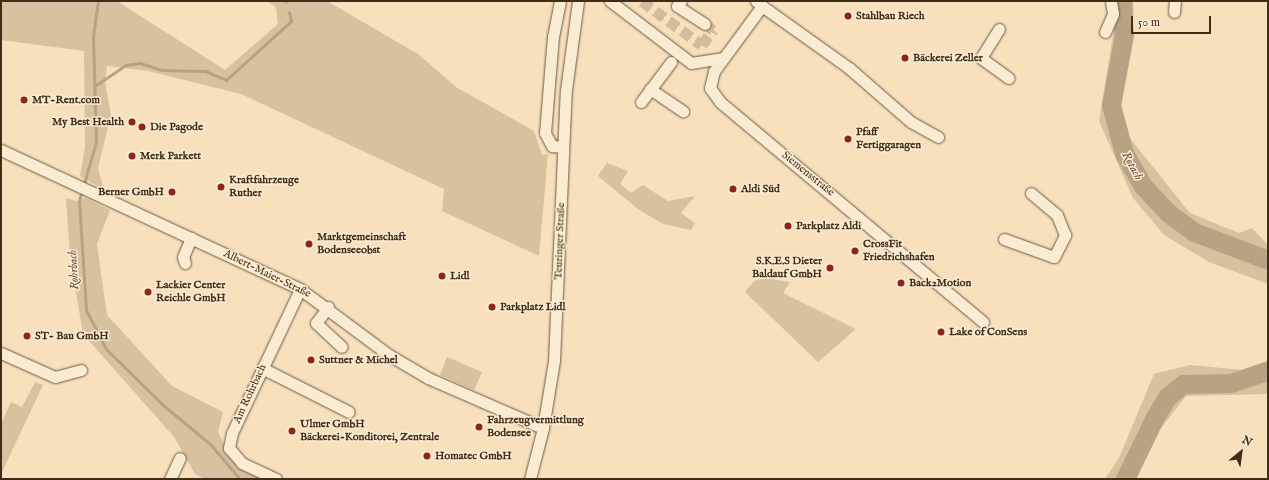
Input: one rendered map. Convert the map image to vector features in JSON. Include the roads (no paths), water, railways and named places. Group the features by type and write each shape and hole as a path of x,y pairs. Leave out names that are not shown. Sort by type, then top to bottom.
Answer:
{"street":[{"path":"560,1 553,36 545,133 552,146 563,147"},
{"name":"Teuringer Straße","path":"530,479 544,428 554,361 566,83 578,1"},
{"path":"610,1 690,63 724,58"},
{"path":"681,1 677,6 705,24"},
{"path":"1105,32 1113,14 1112,1"},
{"path":"1174,12 1175,1"},
{"name":"Siemensstraße","path":"938,137 911,122 849,68 759,3 714,71 710,88 720,102 982,322"},
{"path":"999,29 981,58 1009,78"},
{"path":"641,102 671,62"},
{"path":"650,89 683,111"},
{"name":"Albert-Maier-Straße","path":"1,150 300,289 328,307 389,355 428,378 544,428"},
{"path":"1004,239 1054,257 1065,235 1057,215 1031,194"},
{"path":"185,264 183,257 191,238"},
{"name":"Am Rohrbach","path":"276,479 242,463 229,448 232,433 300,289"},
{"path":"328,307 316,323 342,347"},
{"path":"1,353 55,377 81,370"},
{"path":"262,368 349,412"},
{"path":"170,479 180,458"}],"waterway":[{"name":"Rohrbach","path":"98,1 93,36 96,142 79,201 86,310 106,349 163,405 210,444 240,479"},
{"name":"Rotach","path":"1122,1 1124,35 1111,105 1124,153 1143,186 1168,213 1194,232 1268,260"},
{"path":"96,85 126,65 140,63 162,70 205,71 226,80 291,21 289,12"},
{"name":"Rotach","path":"1125,479 1155,417 1167,397 1183,384 1231,383 1268,370"}],"tunnel":[{"path":"642,1 702,45 713,30 705,24"}],"place":[{"name":"Stahlbau Riech","path":"848,16"},
{"name":"Bäckerei Zeller","path":"905,58"},
{"name":"MT-Rent.com","path":"24,100"},
{"name":"My Best Health","path":"132,122"},
{"name":"Die Pagode","path":"142,127"},
{"name":"Pfaff Fertiggaragen","path":"848,139"},
{"name":"Merk Parkett","path":"132,156"},
{"name":"Kraftfahrzeuge Ruther","path":"221,187"},
{"name":"Aldi Süd","path":"733,189"},
{"name":"Berner GmbH","path":"172,192"},
{"name":"Parkplatz Aldi","path":"788,226"},
{"name":"Marktgemeinschaft Bodenseeobst","path":"309,244"},
{"name":"CrossFit Friedrichshafen","path":"855,251"},
{"name":"S.K.E.S Dieter Baldauf GmbH","path":"830,268"},
{"name":"Lidl","path":"442,276"},
{"name":"Back2Motion","path":"901,283"},
{"name":"Lackier Center Reichle GmbH","path":"148,292"},
{"name":"Parkplatz Lidl","path":"492,307"},
{"name":"Lake of ConSens","path":"941,332"},
{"name":"ST- Bau GmbH","path":"27,336"},
{"name":"Suttner & Michel","path":"311,360"},
{"name":"Fahrzeugvermittlung Bodensee","path":"479,427"},
{"name":"Ulmer GmbH Bäckerei-Konditorei, Zentrale","path":"292,431"},
{"name":"Homatec GmbH","path":"427,456"}]}
